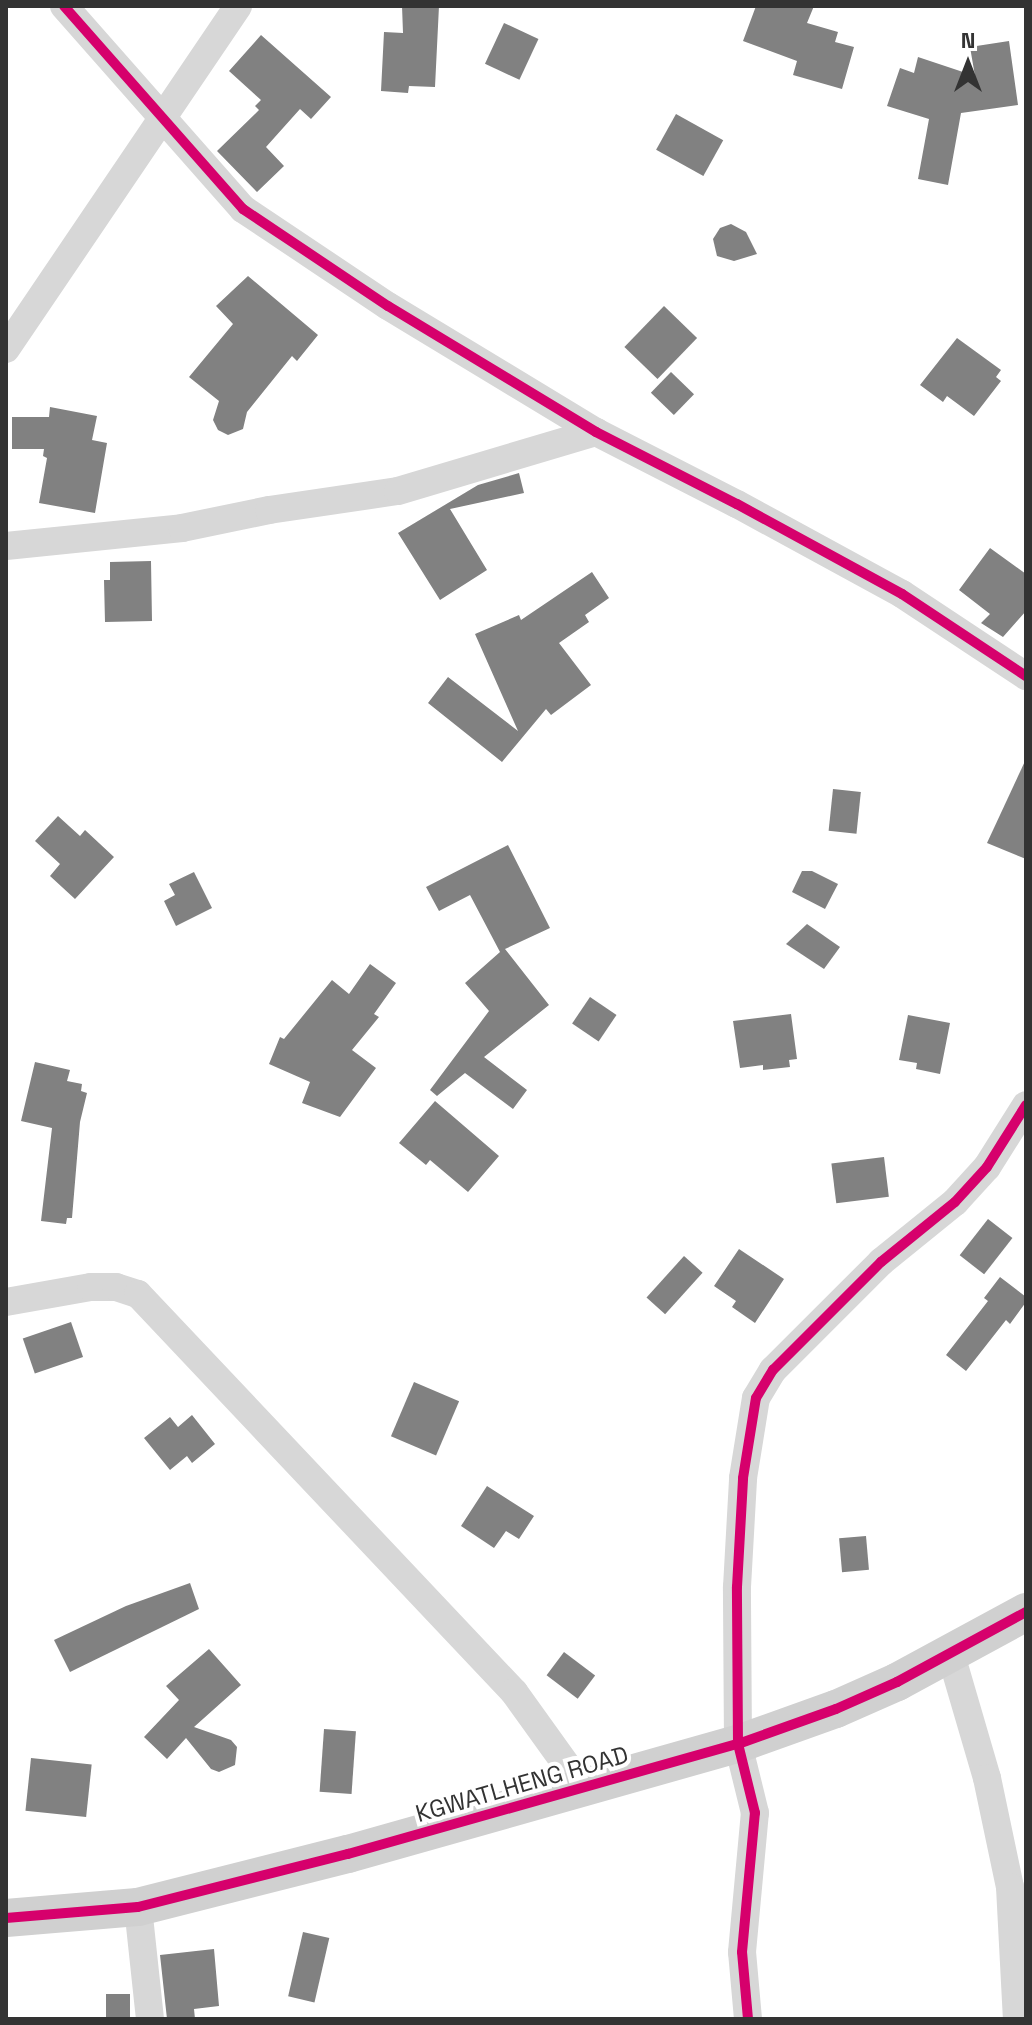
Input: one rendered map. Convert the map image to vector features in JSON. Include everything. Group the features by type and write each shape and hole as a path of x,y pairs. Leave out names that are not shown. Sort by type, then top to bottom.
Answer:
{"street":[{"path":"64,6 243,209 388,306 596,432 902,594 1026,676"},
{"path":"6,349 165,119 238,6"},
{"path":"6,546 182,528 269,510 398,491 596,432"},
{"path":"748,2019 742,1952 755,1813 738,1744 737,1587 743,1478 756,1398 773,1370 881,1262 955,1202 987,1167 1026,1105"},
{"path":"6,1302 91,1287 116,1287 138,1294 514,1692 583,1788"},
{"name":"KGWATLHENG ROAD","path":"6,1918 138,1907 348,1854 738,1744 836,1709 951,1655 1026,1612"},
{"path":"951,1655 987,1778 1010,1887 1017,2019"},
{"path":"138,1907 150,2019"}],"building":[{"path":"402,6 439,6 435,87 409,86 408,93 381,91 384,32 403,33"},
{"path":"756,6 814,6 807,23 838,32 835,42 854,47 842,89 793,75 797,61 743,41"},
{"path":"504,23 538,39 519,80 485,64"},
{"path":"261,35 331,97 311,119 300,109 266,147 284,166 257,192 217,151 259,110 255,106 261,100 229,71"},
{"path":"1009,41 1018,105 961,113 948,185 918,179 929,119 887,106 900,68 914,73 918,57 975,76 970,47"},
{"path":"676,114 723,140 703,176 656,150"},
{"path":"731,224 746,232 757,254 734,261 717,256 713,239 720,228"},
{"path":"248,276 318,335 297,361 292,356 247,412 243,429 228,435 218,430 213,420 219,401 189,377 233,324 216,306"},
{"path":"664,306 697,338 657,379 624,347"},
{"path":"957,338 1001,370 996,377 1001,381 974,416 947,396 943,402 920,385"},
{"path":"671,372 694,394 674,415 651,393"},
{"path":"50,407 97,416 92,440 107,443 95,513 39,503 47,458 43,456 44,449 12,449 12,417 49,417"},
{"path":"519,473 524,493 450,509 487,570 440,600 398,533 478,485"},
{"path":"990,548 1026,574 1026,611 1003,637 981,623 990,614 959,590"},
{"path":"151,561 152,621 105,622 104,580 110,580 110,562"},
{"path":"592,572 609,598 585,615 589,622 559,643 591,685 551,715 546,709 502,762 428,703 448,677 518,731 475,634 519,615 521,620"},
{"path":"1026,759 1026,859 987,843"},
{"path":"833,789 861,792 856,834 829,831"},
{"path":"58,816 80,836 85,830 114,857 75,899 50,876 60,864 35,841"},
{"path":"508,845 550,928 505,949 549,1005 484,1057 527,1090 513,1109 465,1073 437,1096 430,1090 489,1011 465,983 500,952 470,895 439,911 426,887"},
{"path":"802,871 812,871 838,884 825,909 792,892"},
{"path":"194,872 212,908 176,926 164,901 175,895 169,884"},
{"path":"807,924 840,947 824,969 786,944"},
{"path":"370,964 396,983 374,1014 379,1017 352,1050 376,1068 340,1117 302,1103 310,1082 269,1064 280,1037 284,1039 332,980 349,994"},
{"path":"590,997 617,1015 599,1041 572,1024"},
{"path":"791,1014 797,1059 789,1060 790,1067 763,1070 763,1065 740,1068 733,1021"},
{"path":"908,1015 950,1023 940,1074 916,1069 917,1063 899,1060"},
{"path":"35,1062 70,1070 67,1081 82,1084 81,1091 87,1093 80,1122 72,1218 67,1218 66,1224 41,1221 52,1128 21,1121"},
{"path":"435,1101 499,1156 468,1192 430,1160 426,1165 399,1143"},
{"path":"884,1157 889,1197 836,1203 831,1163"},
{"path":"988,1219 1012,1238 984,1274 960,1255"},
{"path":"739,1249 784,1279 755,1323 732,1307 736,1301 714,1286"},
{"path":"684,1256 703,1273 665,1314 647,1298"},
{"path":"1000,1277 1026,1297 1026,1302 1010,1324 1006,1320 966,1371 946,1355 988,1301 984,1298"},
{"path":"71,1322 83,1357 35,1374 23,1339"},
{"path":"414,1382 459,1401 436,1455 391,1436"},
{"path":"192,1415 215,1444 192,1463 187,1456 170,1470 144,1438 170,1417 178,1427"},
{"path":"487,1486 534,1516 519,1539 506,1531 494,1548 461,1526"},
{"path":"866,1536 869,1570 842,1572 839,1538"},
{"path":"190,1583 199,1609 70,1672 54,1640 126,1606"},
{"path":"209,1649 241,1685 194,1727 231,1740 237,1747 235,1765 219,1772 211,1769 186,1738 167,1759 144,1737 179,1700 166,1686"},
{"path":"564,1652 595,1675 578,1699 547,1675"},
{"path":"324,1729 356,1731 352,1794 320,1792"},
{"path":"31,1758 92,1764 86,1817 25,1811"},
{"path":"303,1932 329,1938 314,2002 288,1996"},
{"path":"214,1949 219,2006 194,2009 195,2019 167,2019 160,1955"},
{"path":"106,1994 130,1994 130,2019 106,2019"}],"cycle path":[{"path":"64,6 243,209 388,306 596,432 902,594 1026,676"},
{"path":"748,2019 742,1952 755,1813 738,1744 737,1587 743,1478 756,1398 773,1370 881,1262 955,1202 987,1167 1026,1105"},
{"path":"6,1918 138,1907 348,1854 738,1744 836,1709 897,1682 1026,1612"}]}
